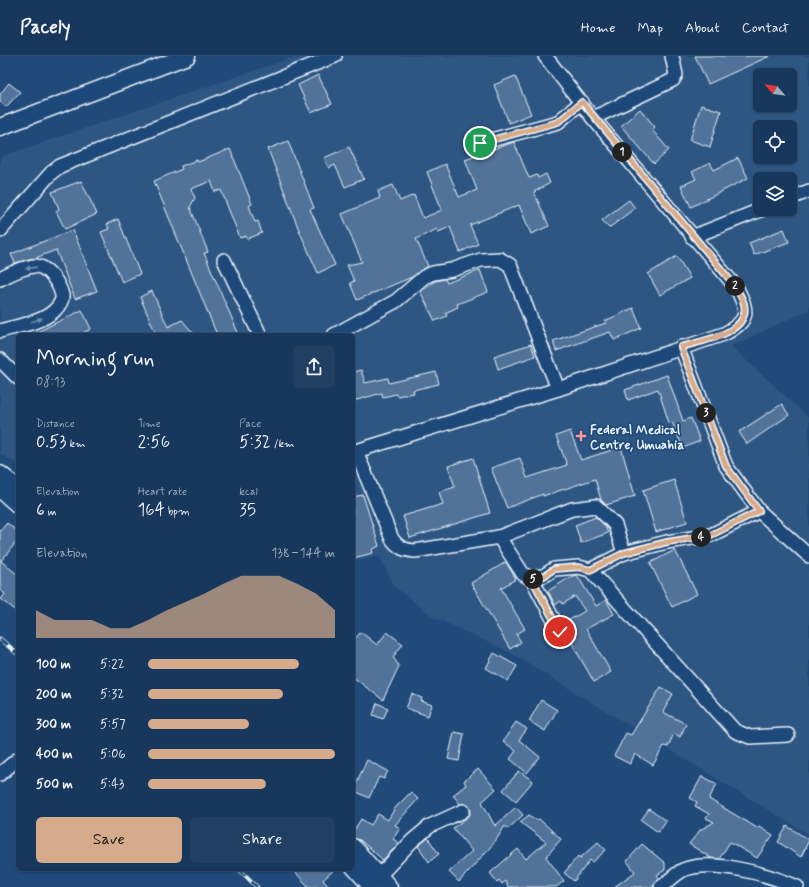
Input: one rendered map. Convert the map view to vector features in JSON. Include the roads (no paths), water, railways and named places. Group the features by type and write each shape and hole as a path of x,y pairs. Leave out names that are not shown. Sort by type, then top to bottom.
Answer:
{"main road":[{"path":"0,127 187,56"},
{"path":"0,474 16,486"},
{"path":"0,489 16,503"},
{"path":"355,850 380,883"},
{"path":"355,867 380,883"}],"street":[{"path":"0,231 51,173 60,166 335,56"},
{"path":"546,56 593,118 692,237 736,287 744,304 744,317 738,327 724,334 558,389 355,451 392,539 398,547 404,550 415,551 499,537 572,509 596,506 615,525 624,553"},
{"path":"593,118 673,80 676,75 672,56"},
{"path":"480,143 558,122 582,102"},
{"path":"797,195 809,191"},
{"path":"692,237 753,213"},
{"path":"338,333 396,301 424,277 434,273 452,270 481,260 500,259 510,264 558,389"},
{"path":"224,260 259,333"},
{"path":"0,279 34,266 42,267 48,270 62,295 61,302 56,310 47,316 0,331"},
{"path":"681,347 726,466 759,511 809,556"},
{"path":"0,360 16,376"},
{"path":"590,570 624,553 667,542 711,535 759,511"},
{"path":"499,537 523,574 532,579 560,632"},
{"path":"532,579 544,576 554,569 579,567 590,570 734,731 750,737 788,735"},
{"path":"0,774 16,761"},
{"path":"380,883 412,840 430,826 463,811"},
{"path":"661,887 683,870 705,866 747,869 778,878 797,887"}],"railway":[{"path":"0,639 16,652"},
{"path":"241,871 257,887"}],"place":[{"name":"Federal Medical Centre, Umuahia","path":"581,436"}]}
